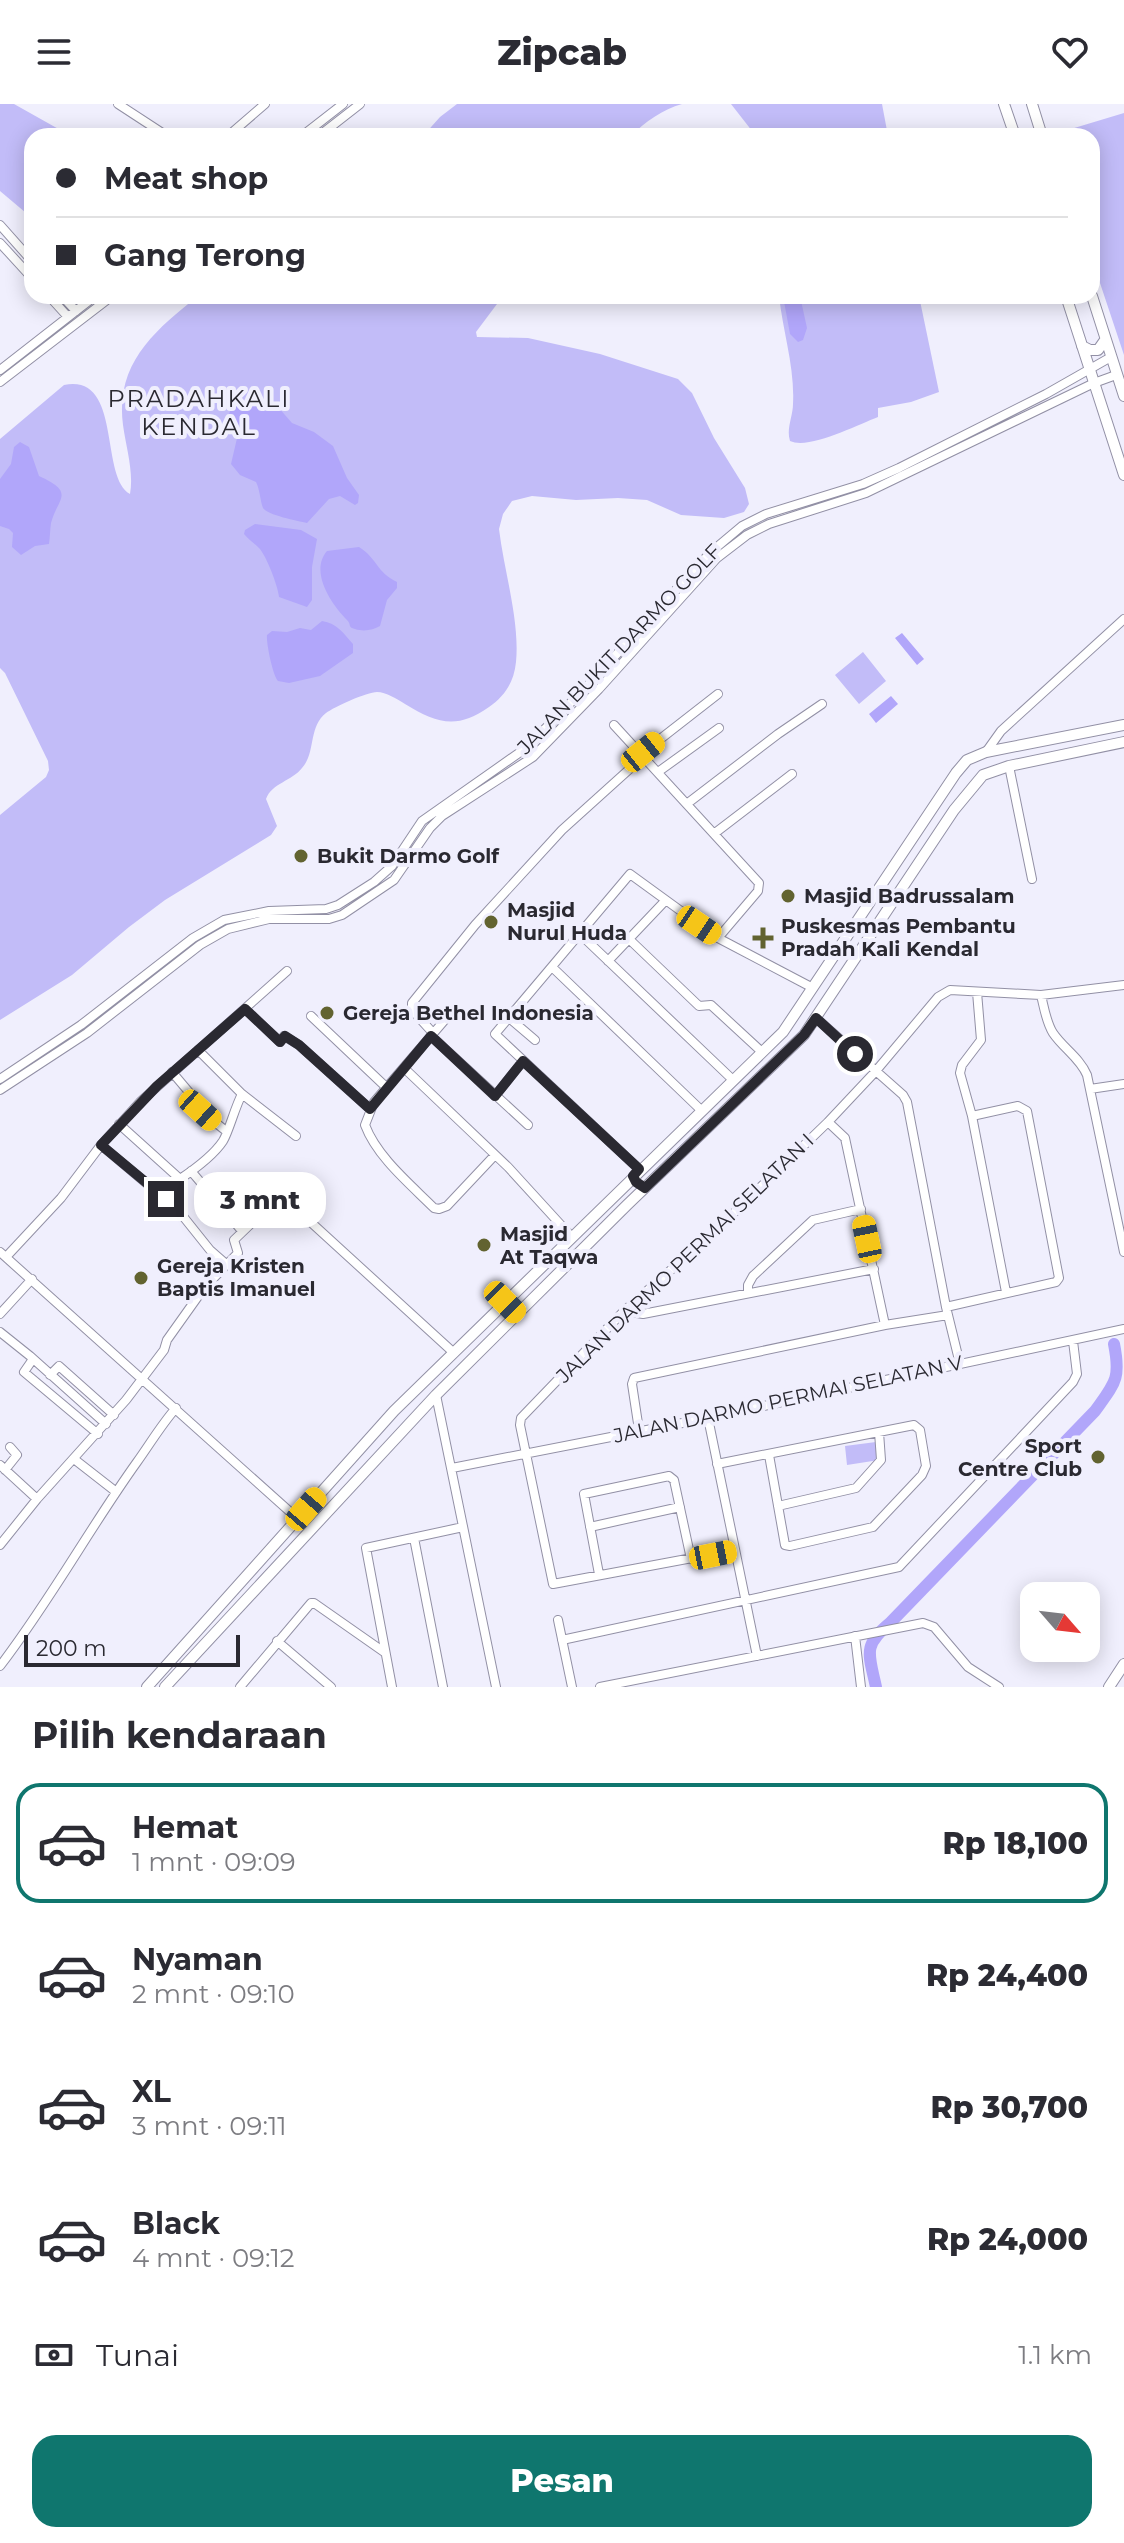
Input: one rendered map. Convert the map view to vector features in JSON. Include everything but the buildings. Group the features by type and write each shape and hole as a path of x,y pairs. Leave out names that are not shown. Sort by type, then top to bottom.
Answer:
{"main road":[{"path":"1032,104 1040,128"},
{"path":"1006,106 1013,128"},
{"path":"1069,304 1124,475"},
{"path":"1094,304 1124,396"},
{"path":"1082,346 1095,351 1101,348 1105,340"},
{"path":"1099,398 1109,390 1124,396"},
{"path":"147,1687 366,1441 571,1236 783,1032 967,760 986,752 1124,725"},
{"path":"165,1687 516,1313 804,1035 961,800 983,775 1009,766 1124,742"},
{"path":"833,957 841,958 849,968"},
{"path":"636,1173 636,1182 645,1188"},
{"path":"615,1194 624,1198 627,1205"},
{"path":"505,1302 516,1313"},
{"path":"184,1645 194,1655"},
{"path":"1116,1682 1124,1664"}],"street":[{"path":"118,104 155,128"},
{"path":"237,128 265,104"},
{"path":"312,128 343,104"},
{"path":"329,128 360,104"},
{"path":"0,225 24,252"},
{"path":"0,243 24,269"},
{"path":"59,304 72,314"},
{"path":"66,304 72,314"},
{"path":"0,370 85,304"},
{"path":"0,382 102,304"},
{"name":"JALAN BUKIT DARMO GOLF","path":"0,1079 81,1025 193,938 224,920 269,911 326,909 374,882 392,866 422,821 526,748 711,552 742,526 766,514 863,484 1022,406 1111,357"},
{"name":"JALAN BUKIT DARMO GOLF","path":"0,1090 87,1033 200,945 228,929 269,919 329,919 342,915 394,880 442,816 533,757 717,558 747,535 769,524 866,493 1116,375"},
{"path":"1059,386 1066,398"},
{"path":"1022,406 1027,417"},
{"path":"986,752 1001,731 1124,619"},
{"path":"528,1125 432,1034 412,1010 412,1003 475,925 562,830 643,755 718,694"},
{"path":"688,803 822,704"},
{"path":"614,725 759,883 760,889 718,938"},
{"path":"658,772 719,728"},
{"path":"1009,766 1032,879"},
{"path":"715,833 792,774"},
{"path":"636,1173 495,1037 495,1032 630,874 718,938 813,988"},
{"path":"608,961 665,901"},
{"path":"580,934 733,1080"},
{"path":"630,940 699,1006 711,1005 762,1052"},
{"path":"552,967 701,1110"},
{"path":"287,971 172,1072 119,1124 61,1198 3,1254 298,1519"},
{"name":"JALAN DARMO PERMAI SELATAN I","path":"526,1454 521,1418 624,1311 712,1234 828,1122 938,997 950,990 1041,995 1124,985"},
{"path":"977,992 981,1040 960,1069 1006,1292"},
{"path":"1041,995 1053,1033 1082,1065 1090,1089 1124,1252"},
{"path":"245,1009 280,1042 285,1036 299,1045 370,1109"},
{"path":"450,1014 386,1087 370,1109 365,1125 372,1139 401,1174 434,1208 447,1206 495,1155"},
{"path":"311,1016 386,1087"},
{"path":"508,1017 535,1040"},
{"path":"816,1018 903,1095 907,1102 960,1364"},
{"path":"198,1050 242,1094 296,1136"},
{"path":"495,1096 523,1061"},
{"path":"404,1068 495,1155 571,1236"},
{"path":"172,1072 199,1104 200,1110 226,1131"},
{"path":"1090,1089 1124,1084"},
{"path":"119,1124 179,1179 211,1155 224,1139 242,1094"},
{"path":"639,1430 632,1384 634,1378 947,1311 1006,1292 1056,1282 1060,1273 1027,1111 1018,1106 972,1116"},
{"path":"828,1122 845,1138 885,1325"},
{"path":"101,1145 172,1204 210,1250 226,1264"},
{"path":"191,1171 242,1231"},
{"path":"1,1541 144,1379 204,1288 238,1253 233,1241 282,1195 454,1353"},
{"path":"748,1293 753,1276 809,1224 828,1216 861,1209"},
{"path":"624,1311 643,1314 874,1269"},
{"path":"1,1312 32,1279"},
{"name":"JALAN DARMO PERMAI SELATAN V","path":"452,1468 708,1418 1124,1329"},
{"path":"0,1332 106,1424"},
{"path":"562,1640 893,1570 905,1563 1073,1382 1077,1374 1073,1341"},
{"path":"33,1359 24,1372 98,1434"},
{"path":"52,1359 114,1415"},
{"path":"50,1375 59,1366"},
{"path":"436,1395 496,1687"},
{"path":"0,1666 57,1585 115,1491 176,1408"},
{"path":"708,1418 757,1656"},
{"path":"717,1464 914,1425 920,1430 925,1471 873,1527 787,1546 769,1455"},
{"path":"778,1506 856,1488 881,1460 879,1432"},
{"path":"10,1447 17,1455 3,1467 37,1499"},
{"path":"526,1454 551,1581 557,1585 599,1574 735,1550"},
{"path":"74,1459 115,1491"},
{"path":"599,1574 584,1496 588,1491 669,1476 674,1480 691,1559"},
{"path":"590,1527 680,1507"},
{"path":"392,1687 366,1548 463,1527"},
{"path":"414,1538 443,1687"},
{"path":"245,1685 277,1641 308,1605 314,1603 384,1652"},
{"path":"558,1620 572,1687"},
{"path":"600,1687 923,1623 934,1627 968,1667 999,1687"},
{"path":"855,1636 861,1687"},
{"path":"277,1641 331,1687"}],"shaded area":[{"path":"0,104 14,104 57,128 24,128 24,211 0,191"},
{"path":"457,104 682,104 668,109 640,128 430,128"},
{"path":"731,104 882,104 886,128 750,128"},
{"path":"1124,113 1124,355 1100,283 1100,128 1074,128"},
{"name":"Bukit Darmo Golf","path":"188,304 497,304 476,332 477,337 528,338 600,354 678,379 692,393 714,438 745,488 749,504 744,512 724,518 681,515 647,500 576,500 532,496 512,501 503,514 499,529 517,646 511,682 500,698 477,714 457,721 427,716 391,696 377,692 351,700 326,713 317,725 306,762 298,772 273,789 266,799 277,826 271,835 165,900 72,975 0,1020 0,815 46,777 49,770 48,761 0,668 0,439 64,385 83,386 95,395 103,410 115,468 121,484 130,494 122,403 125,384 141,351"},
{"path":"780,304 921,304 939,392 911,402 878,408 878,417 833,435 798,443 790,441 789,432 793,404 792,377"},
{"path":"784,304 802,304 807,328 803,340 798,342 790,334"},
{"path":"241,400 278,407 292,423 314,432 333,446 347,478 359,495 358,503 355,505 340,496 329,499 307,523 266,511 256,482 240,475 231,464 238,434 229,414 232,406"},
{"path":"20,442 29,447 39,476 57,487 62,496 51,523 49,544 35,546 21,555 12,547 13,533 0,526 0,479 11,464 14,447"},
{"path":"255,524 301,530 317,539 312,567 312,600 307,607 279,597 265,557 244,534"},
{"path":"359,547 397,582 397,588 387,600 380,626 365,630 351,627 335,606 325,588 320,569 327,551"},
{"path":"322,621 343,633 353,644 353,653 320,676 289,683 278,681 270,659 267,635 272,631 311,630"},
{"path":"902,633 924,659 917,665 895,638"},
{"path":"863,652 886,681 859,704 835,675"},
{"path":"891,696 898,704 876,723 869,714"},
{"path":"876,1442 879,1460 847,1465 845,1446"}],"waterway":[{"path":"876,1687 870,1658 875,1638 1095,1411 1115,1380 1117,1365 1114,1344"}],"place":[{"name":"Bukit Darmo Golf","path":"301,856"},
{"name":"Masjid Badrussalam","path":"788,896"},
{"name":"Masjid Nurul Huda","path":"491,922"},
{"name":"Puskesmas Pembantu Pradah Kali Kendal","path":"763,938"},
{"name":"Gereja Bethel Indonesia","path":"327,1013"},
{"name":"Masjid At Taqwa","path":"484,1245"},
{"name":"Gereja Kristen Baptis Imanuel","path":"141,1278"},
{"name":"Sport Centre Club","path":"1098,1457"}],"district":[{"name":"PRADAHKALI KENDAL","path":"199,413"}],"route":[{"path":"166,1199 101,1145 140,1102 245,1009 280,1042 285,1036 299,1045 370,1109 431,1036 495,1096 523,1061 639,1169 633,1176 645,1188 804,1035 816,1018 855,1054"}]}
